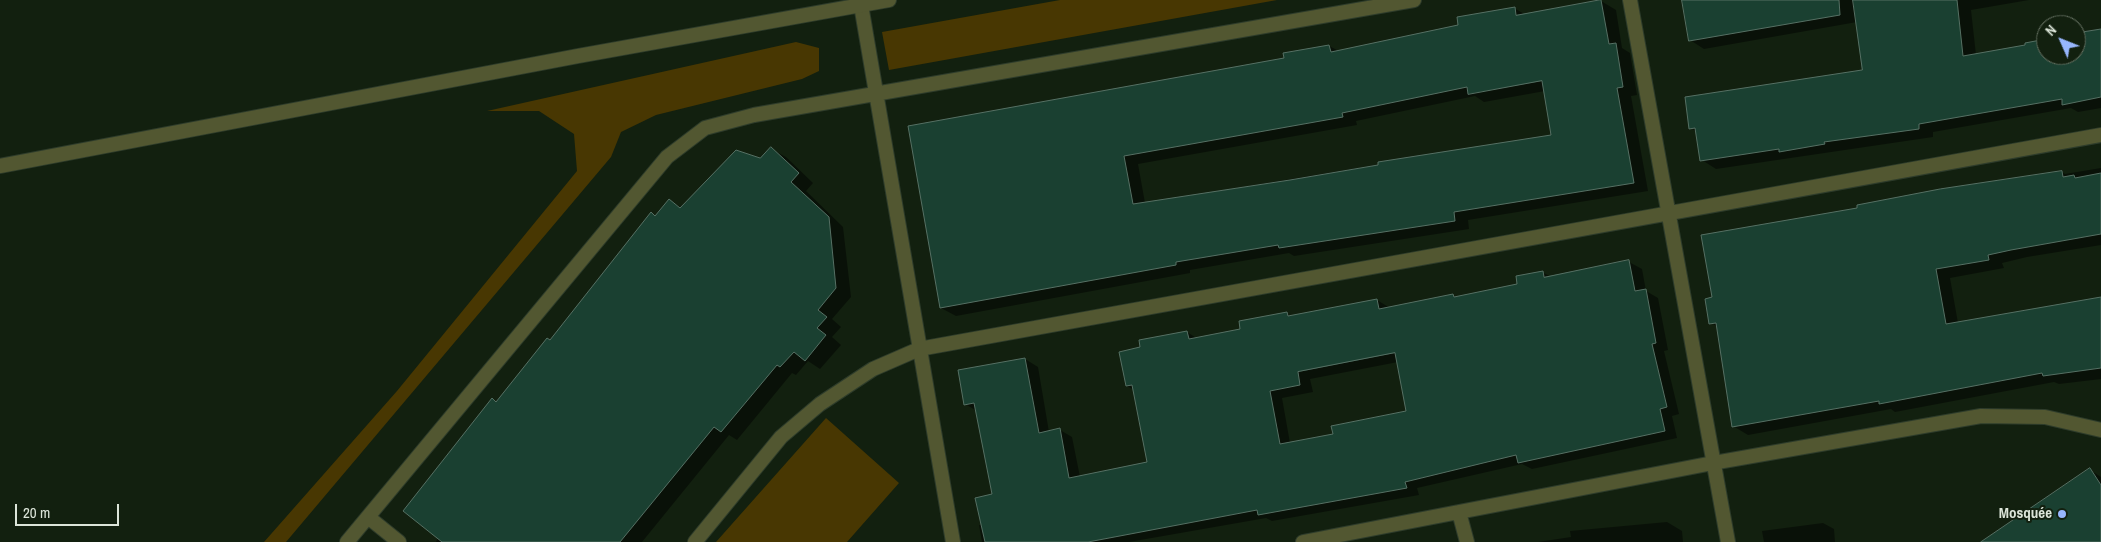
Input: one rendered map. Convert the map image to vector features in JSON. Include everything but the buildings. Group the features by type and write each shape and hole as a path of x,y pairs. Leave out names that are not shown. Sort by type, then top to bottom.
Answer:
{"street":[{"path":"0,166 578,56 889,0"},
{"path":"347,542 666,158 705,128 754,115 1414,0"},
{"path":"1630,0 1728,542"},
{"path":"861,5 952,542"},
{"path":"695,542 781,437 820,404 872,369 919,349 2101,134"},
{"path":"1303,542 1714,464 1981,416 2045,417 2101,430"},
{"path":"1459,512 1466,542"},
{"path":"368,517 399,542"}],"shaded area":[{"path":"1060,0 1277,0 889,70 882,32"},
{"path":"796,42 819,48 819,71 802,79 656,115 621,132 611,157 286,542 264,542 397,391 577,171 574,134 539,111 487,111"},
{"path":"826,418 899,483 847,542 716,542"}],"place":[{"name":"Mosquée","path":"2062,514"}]}
